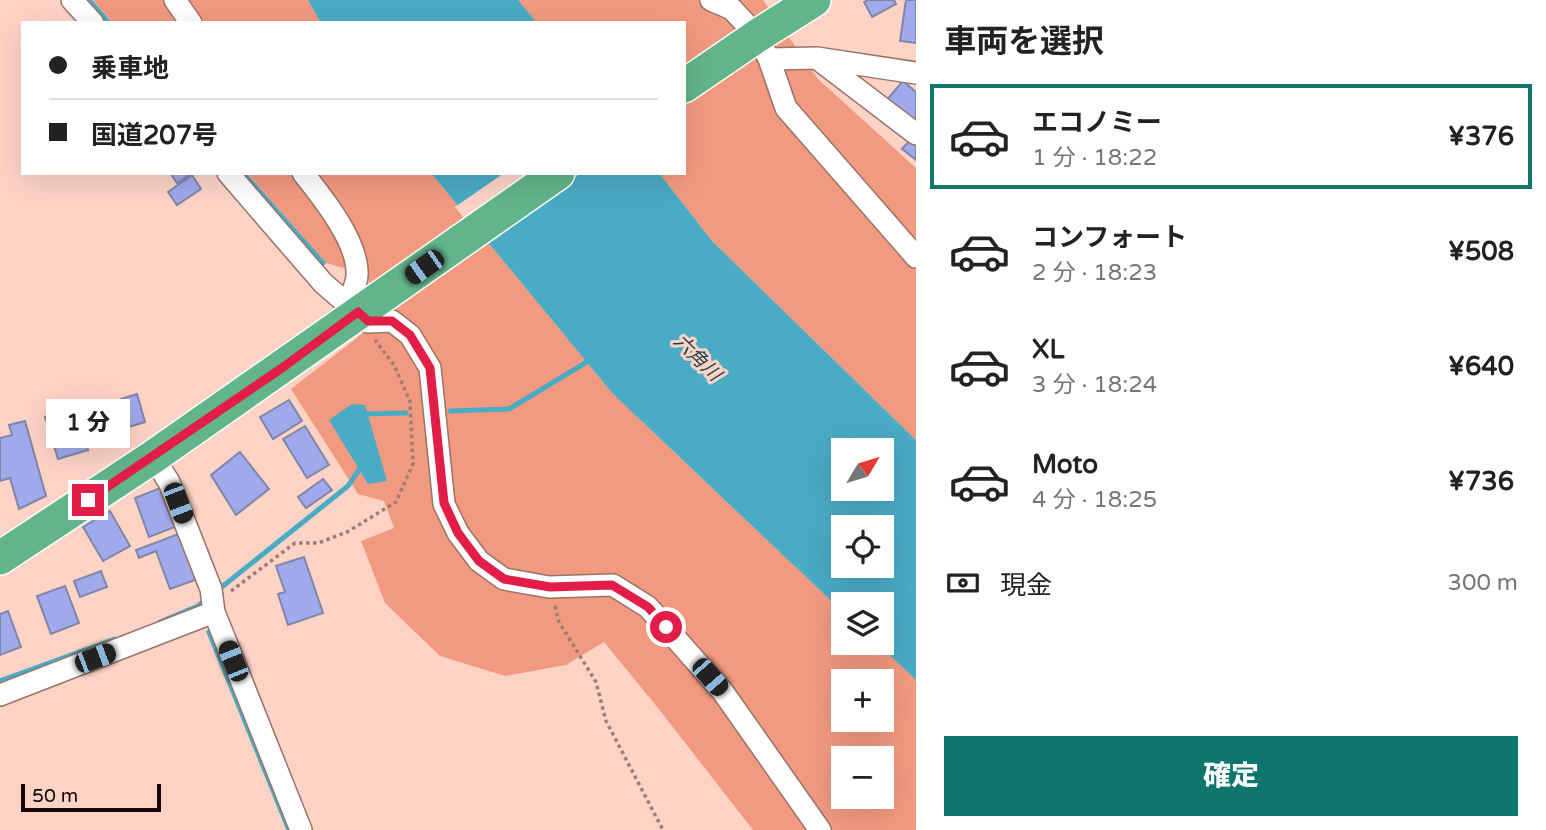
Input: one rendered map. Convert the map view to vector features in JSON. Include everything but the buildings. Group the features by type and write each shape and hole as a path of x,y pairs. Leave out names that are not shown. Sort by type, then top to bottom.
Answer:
{"highway":[{"path":"686,85 755,48 814,0"},
{"path":"0,558 363,317 401,282 555,175"}],"street":[{"path":"72,0 91,21"},
{"path":"175,0 190,21"},
{"path":"711,0 732,9 786,108 916,257"},
{"path":"755,48 916,73"},
{"path":"817,58 916,134"},
{"path":"230,175 323,283 363,317 392,321 410,335 430,368 444,503 458,533 479,561 504,579 550,587 612,585 648,607 723,692 820,830"},
{"path":"304,175 350,242 358,277 351,297 363,317"},
{"path":"153,457 169,482 301,830"},
{"path":"0,695 213,601"}],"path":[{"path":"213,601 295,543 318,543 347,532 396,502 413,464 410,401 394,365 372,335 363,317"},
{"path":"550,587 559,622 596,682 606,721 663,830"}],"shaded area":[{"path":"93,0 308,0 320,21 111,21"},
{"path":"518,0 763,0 818,79 916,168 916,440 712,241 661,175 686,175 686,21 535,21"},
{"path":"249,175 433,175 613,394 831,601 831,655 890,655 916,680 916,830 753,830 604,642 566,665 505,676 440,656 385,603 361,541 394,528 384,501 358,494 291,389 385,316 365,274 326,263"}],"water":[{"path":"308,0 518,0 535,21 320,21"},
{"name":"六角川","path":"433,175 661,175 712,241 916,440 916,680 890,655 894,655 894,592 831,592 831,601 613,394"},
{"path":"352,404 365,405 387,481 368,484 329,420"}],"pier":[{"path":"501,175 578,175 482,241 455,207"}],"waterway":[{"path":"89,0 107,21"},
{"path":"245,175 323,263"},
{"path":"450,411 509,409 590,360"},
{"path":"363,414 406,413"},
{"path":"218,590 348,486 363,464"},
{"path":"160,622 198,606 208,598"},
{"path":"209,632 289,830"},
{"path":"0,681 115,639"}],"route":[{"path":"88,500 282,368 358,312 368,321 392,321 410,335 430,368 444,503 458,533 479,561 504,579 550,587 612,585 648,607 666,627"}]}
